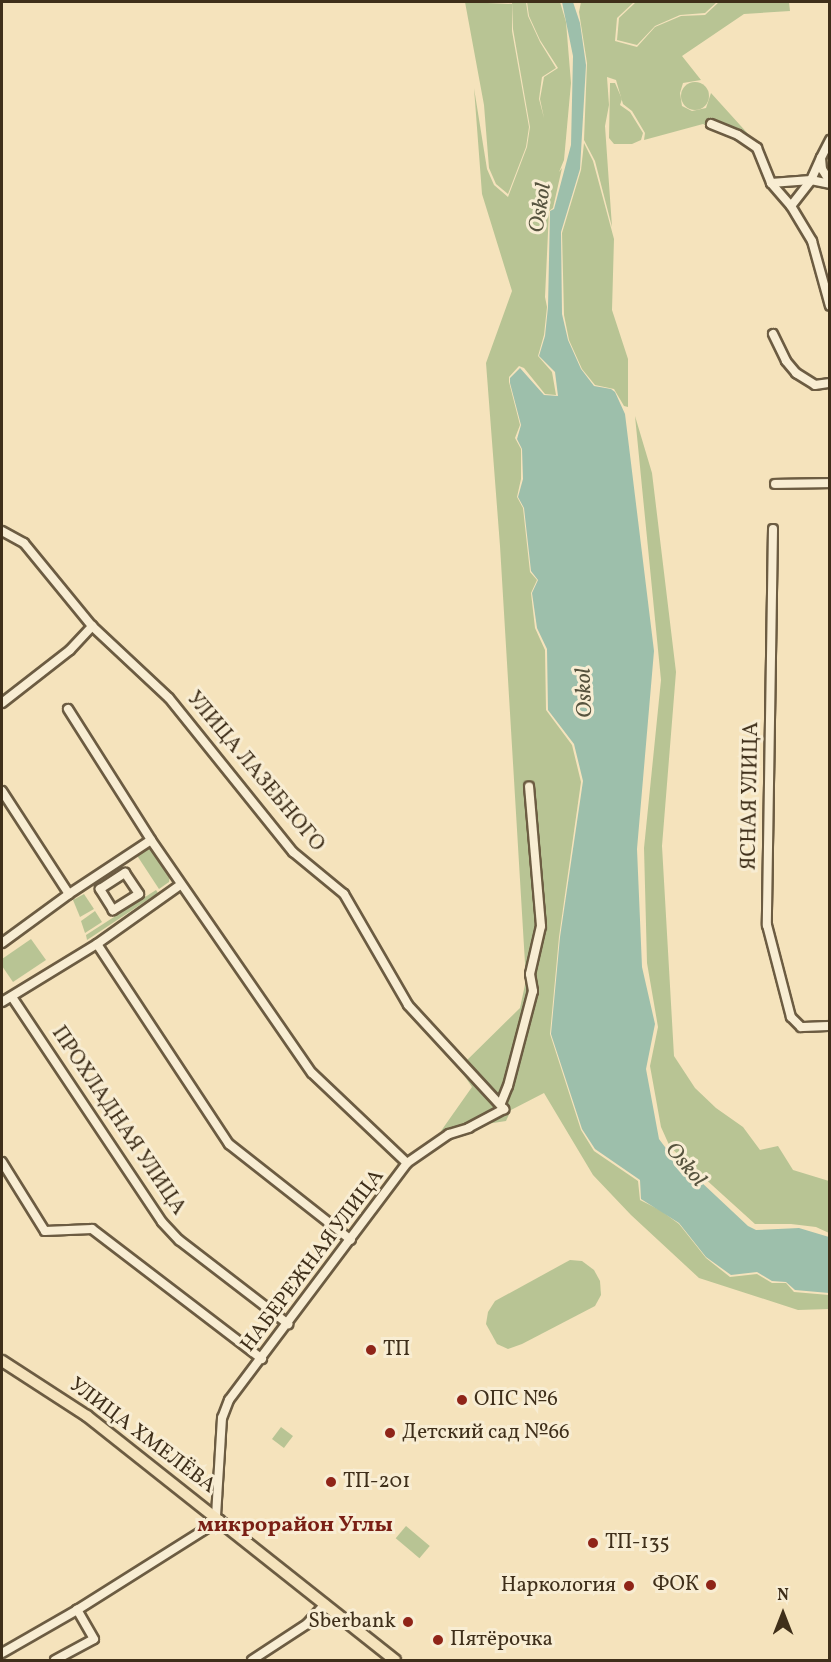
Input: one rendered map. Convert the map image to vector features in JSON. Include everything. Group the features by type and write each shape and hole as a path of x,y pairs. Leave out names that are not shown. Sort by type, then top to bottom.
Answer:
{"main road":[{"name":"УЛИЦА ХМЕЛЁВА","path":"2,1361 32,1378 87,1416 395,1660"}],"street":[{"path":"711,124 738,135 757,148 771,183 791,206 812,241 830,306"},
{"path":"791,206 811,180 830,140"},
{"path":"821,158 822,169 830,183"},
{"path":"771,183 811,180 830,183"},
{"path":"773,334 786,361 796,373 815,385 830,384"},
{"path":"775,484 830,483"},
{"name":"ЯСНАЯ УЛИЦА","path":"773,530 767,925 791,1017 801,1027 830,1026"},
{"name":"УЛИЦА ЛАЗЕБНОГО","path":"2,531 24,543 92,626 169,698 293,852 344,894 408,1005 502,1106"},
{"path":"2,703 70,650 92,626"},
{"name":"НАБЕРЕЖНАЯ УЛИЦА","path":"68,709 180,885 312,1073 407,1162 351,1240 229,1400 222,1418 218,1518"},
{"path":"407,1162 449,1134 469,1128 502,1106 534,991 530,974 541,926 529,787"},
{"path":"2,791 69,894"},
{"path":"2,943 69,894 151,840"},
{"path":"126,873 139,894 113,910 100,889 126,873"},
{"path":"2,1002 97,944 180,885"},
{"path":"97,944 229,1144 351,1240"},
{"name":"ПРОХЛАДНАЯ УЛИЦА","path":"12,997 162,1222 178,1240 288,1324"},
{"path":"2,1162 45,1231 92,1228 262,1359"},
{"path":"2,1653 77,1610 218,1518"},
{"path":"252,1660 307,1623 325,1604"},
{"path":"55,1660 94,1639 77,1610"}],"shaded area":[{"path":"465,2 512,4 512,31 529,127 526,147 508,194 496,184 489,168 484,105"},
{"path":"512,2 526,2 528,16 540,42 556,68 542,77 539,99 544,118 540,99 544,77 558,68 540,40 529,16 527,2 560,2 566,22 571,83 564,160 559,172 562,168 553,208 549,211 545,297 547,307 544,335 538,356 552,372 556,395 545,394 524,368 519,366 509,377 520,425 515,438 521,449 521,479 517,497 523,508 530,572 537,580 531,593 535,628 545,650 546,710 572,745 581,782 559,937 550,1034 581,1130 594,1151 638,1181 640,1200 660,1210 679,1224 706,1258 730,1277 757,1274 772,1283 786,1283 794,1292 829,1295 829,1309 798,1310 699,1278 631,1215 593,1175 544,1093 511,1110 506,1121 441,1131 472,1087 459,1068 520,1008 526,980 500,546 486,363 512,291 482,194 474,88 487,169 494,185 508,197 527,147 530,127 513,29"},
{"path":"581,2 634,2 617,18 615,41 637,47 655,27 681,16 705,15 719,2 789,2 790,11 744,14 682,56 701,80 683,83 680,93 682,106 692,111 706,108 711,93 759,146 703,124 644,140 645,133 632,111 623,104 616,80 607,77 609,105 605,126 612,227 595,161 584,140 587,63 579,12"},
{"path":"636,2 717,2 705,13 680,15 655,26 637,45 617,40 619,18"},
{"path":"695,82 705,86 709,96 705,106 695,110 685,106 681,96 685,86"},
{"path":"610,83 615,83 622,99 620,105 630,112 643,133 641,140 632,144 614,144 609,138"},
{"path":"584,143 593,161 614,239 612,310 628,359 628,407 624,406 614,389 595,385 582,369 569,340 564,315 562,233 581,170"},
{"path":"635,416 652,473 676,672 662,846 674,1056 695,1088 716,1108 743,1127 760,1150 778,1146 793,1170 829,1181 829,1233 816,1227 755,1224 670,1147 661,1127 650,1066 658,1027 647,963 644,848 661,680"},
{"path":"146,848 155,851 170,874 169,882 159,889 136,854"},
{"path":"156,890 158,893 87,940 86,935"},
{"path":"84,894 94,909 80,917 73,900"},
{"path":"95,911 102,922 85,933 81,921"},
{"path":"31,939 46,960 13,982 2,966 2,959"},
{"path":"570,1260 582,1261 594,1270 600,1281 601,1295 595,1306 522,1344 508,1349 497,1344 486,1324 488,1312 495,1301"},
{"path":"281,1427 293,1436 284,1448 272,1439"},
{"path":"406,1526 430,1546 419,1558 396,1538"}],"water":[{"name":"Oskol","path":"562,2 573,2 580,23 586,65 580,169 561,232 562,314 568,340 581,369 594,386 615,392 625,414 654,651 637,849 642,967 655,1024 646,1069 659,1139 668,1151 748,1226 756,1230 799,1228 829,1237 829,1293 795,1290 786,1282 772,1281 757,1272 731,1275 706,1257 679,1223 641,1199 640,1180 595,1149 582,1129 551,1034 560,937 583,781 574,744 548,710 547,649 537,628 532,593 538,580 531,571 524,508 518,497 523,479 522,449 517,439 521,425 510,378 520,368 544,395 558,396 555,372 539,356 545,336 548,307 550,211 554,209 571,145 573,56"}],"place":[{"name":"ТП","path":"371,1350"},
{"name":"ОПС №6","path":"462,1400"},
{"name":"Детский сад №66","path":"390,1433"},
{"name":"ТП-201","path":"331,1482"},
{"name":"ТП-135","path":"593,1543"},
{"name":"ФОК","path":"711,1585"},
{"name":"Наркология","path":"629,1586"},
{"name":"Sberbank","path":"408,1622"},
{"name":"Пятёрочка","path":"438,1640"}],"district":[{"name":"микрорайон Углы","path":"295,1526"}]}
